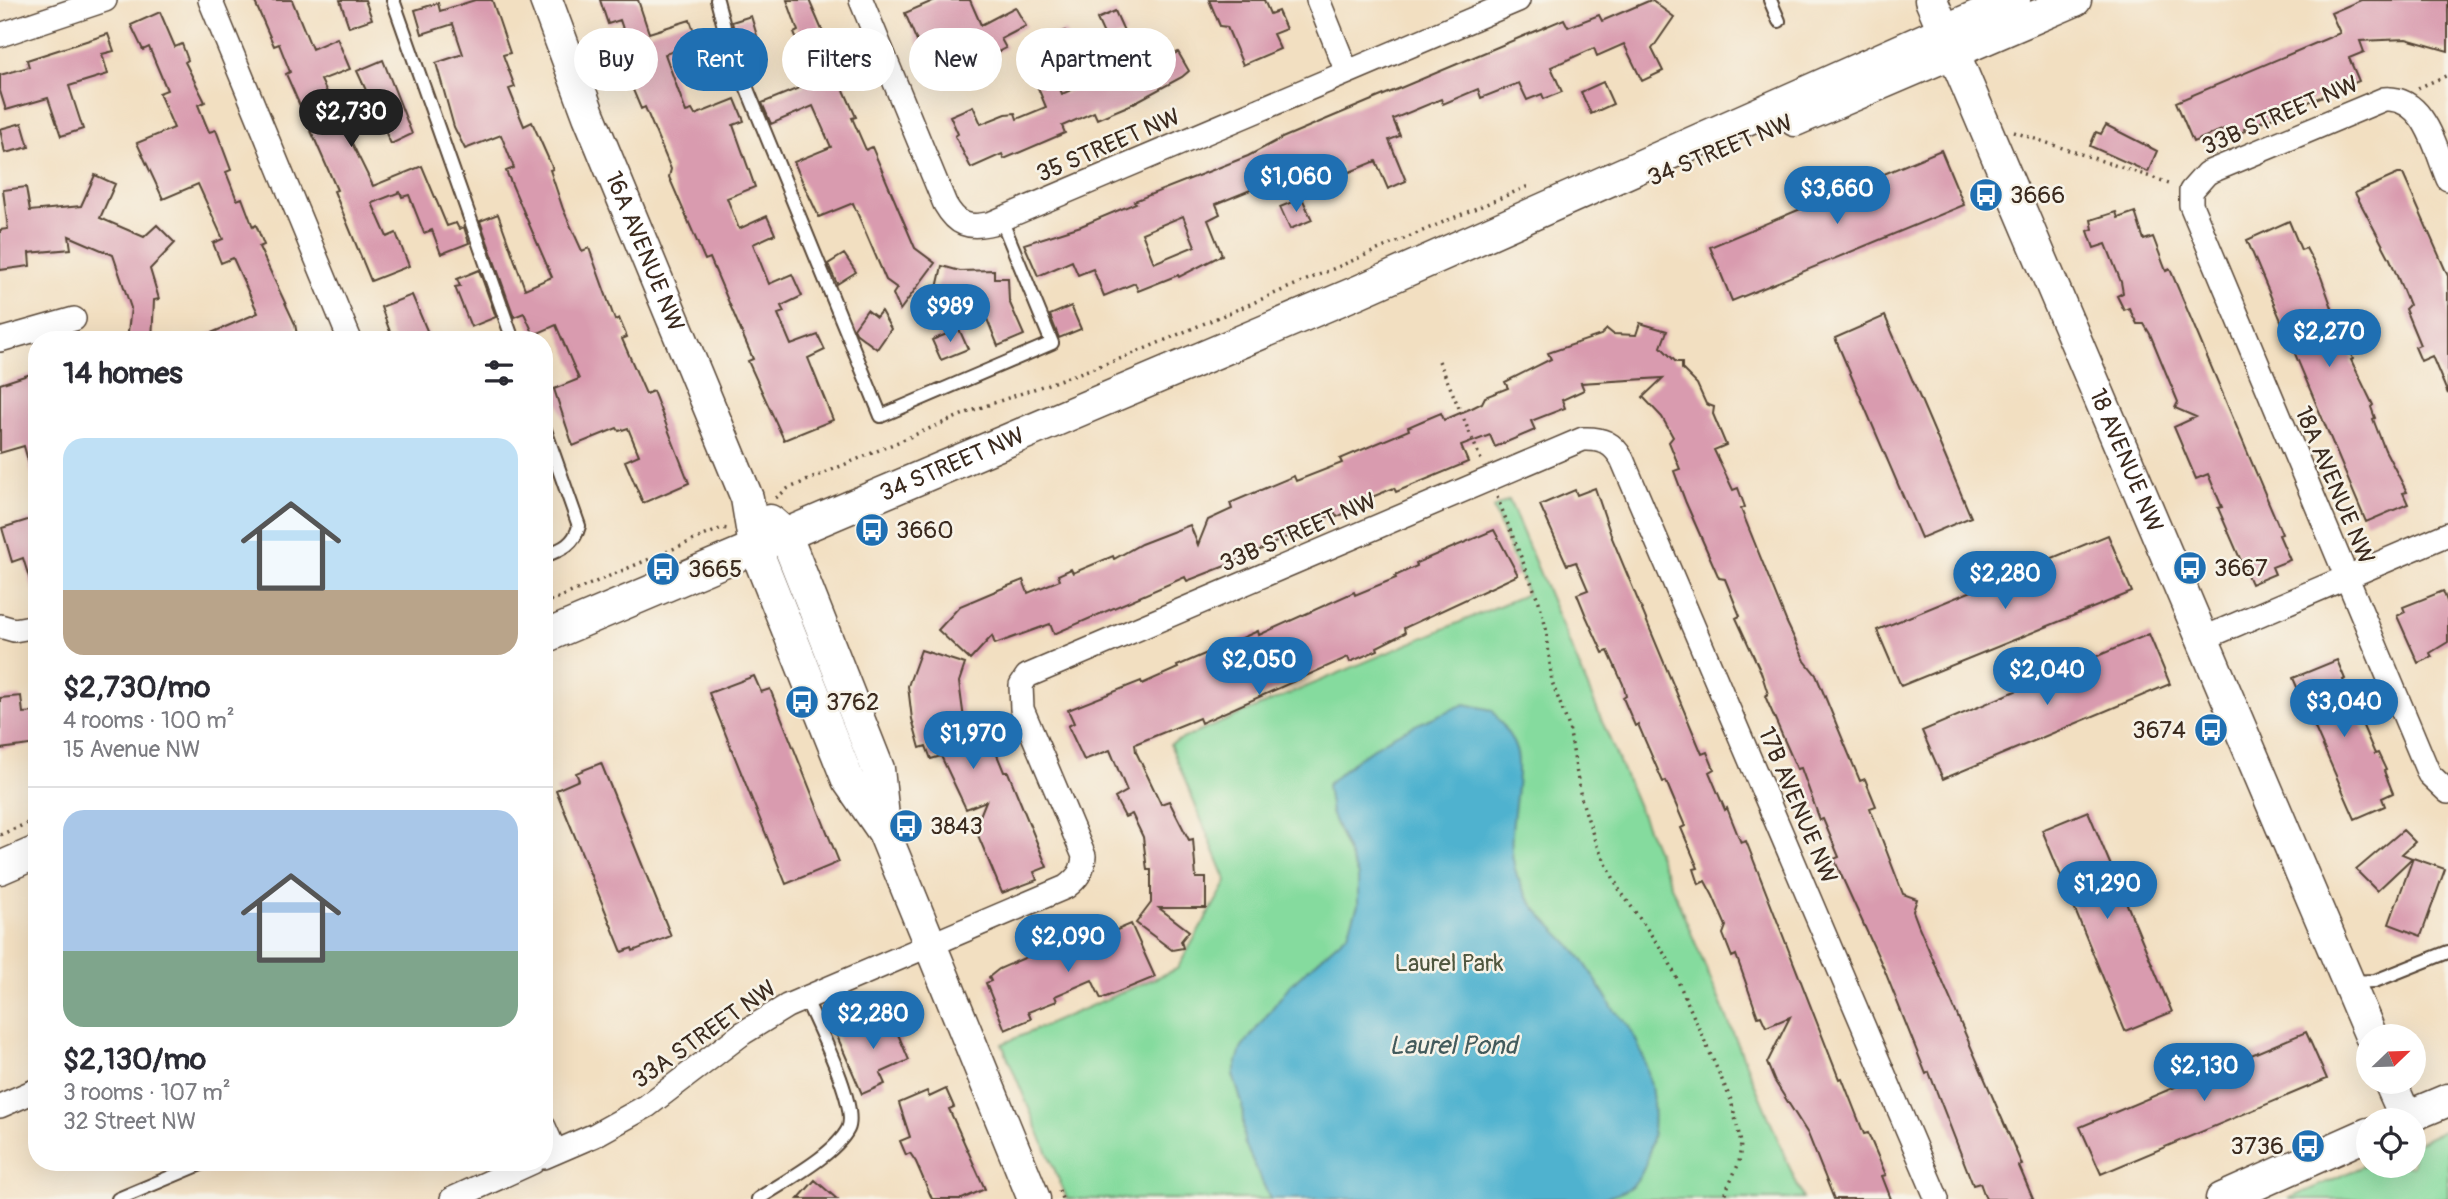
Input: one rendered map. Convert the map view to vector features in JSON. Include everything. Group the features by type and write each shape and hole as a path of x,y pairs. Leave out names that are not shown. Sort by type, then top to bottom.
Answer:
{"street":[{"path":"0,35 105,0"},
{"path":"210,0 346,331"},
{"name":"16A AVENUE NW","path":"546,0 589,116 747,498 755,547 848,780 884,832 1034,1199"},
{"name":"35 STREET NW","path":"860,0 945,204 958,222 966,226 983,225 1001,219 1518,0"},
{"path":"1318,0 1346,72"},
{"name":"18 AVENUE NW","path":"1931,0 2366,1024"},
{"name":"34 STREET NW","path":"1949,43 2014,0"},
{"name":"34 STREET NW","path":"553,633 1949,43 2075,0"},
{"path":"2396,98 2415,108 2422,117 2448,179"},
{"name":"33B STREET NW","path":"2191,191 2207,173 2374,102 2396,98"},
{"name":"18A AVENUE NW","path":"2191,191 2194,216 2428,774 2447,792"},
{"path":"34,331 74,319"},
{"path":"0,341 28,333"},
{"name":"33B STREET NW","path":"1084,868 1080,844 1022,709 1021,685 1027,676 1583,439 1601,440"},
{"name":"17B AVENUE NW","path":"1601,440 1611,444 1622,459 1937,1199"},
{"name":"16A AVENUE NW","path":"747,498 785,534 878,769 884,832"},
{"path":"2202,639 2448,534"},
{"path":"3,628 28,628"},
{"path":"0,868 28,856"},
{"name":"33A STREET NW","path":"553,1154 595,1135 647,1106 743,1033 805,998 1066,887 1084,868"},
{"path":"0,1106 28,1094"},
{"path":"2426,1109 2448,1100"},
{"path":"2222,1199 2356,1139"},
{"path":"452,1199 513,1171"}],"lane":[{"path":"393,0 510,331"},
{"path":"717,0 728,43 881,416 1052,343 1001,219"},
{"path":"1770,0 1779,21"},
{"path":"553,452 579,526 575,538 553,551"},
{"path":"2348,982 2375,981 2448,952"},
{"path":"758,1199 834,1147 849,1128 850,1106 805,998"},
{"path":"118,1199 185,1171"}],"path":[{"path":"2396,98 2448,75"},
{"path":"2014,132 2191,191"},
{"path":"785,492 971,411 1125,357 1535,183"},
{"path":"1439,361 1482,464"},
{"path":"1494,492 1539,602 1552,682 1569,727 1581,798 1596,844 1614,881 1668,958 1731,1100 1741,1143 1734,1178 1722,1199"},
{"path":"553,600 722,528 727,530"},
{"path":"0,835 28,823"}],"green space":[{"name":"Laurel Park","path":"1509,500 1803,1199 1067,1199 1002,1044 1177,969 1227,882 1170,744 1527,594 1493,508"},
{"path":"2448,1129 2448,1199 2288,1199 2356,1169 2356,1178 2426,1178 2426,1139"}],"water":[{"name":"Laurel Pond","path":"1465,704 1492,710 1515,748 1518,778 1512,825 1512,856 1522,887 1539,912 1584,962 1613,1008 1628,1025 1643,1055 1651,1088 1654,1120 1646,1164 1637,1181 1624,1191 1594,1199 1270,1199 1244,1142 1242,1103 1233,1075 1241,1049 1290,985 1348,933 1358,905 1358,876 1331,813 1327,785 1376,746 1425,720"}],"building":[{"path":"254,0 292,0 312,49 337,38 350,69 321,80 373,186 422,166 447,226 456,223 459,229 464,227 469,243 441,254 432,230 424,233 409,195 402,197 400,192 372,203 387,237 396,233 409,266 371,281 334,191 337,190 286,74 290,72 279,44 274,46"},
{"path":"340,0 365,0 372,19 349,27"},
{"path":"475,0 492,0 510,53 503,55 515,87 509,89 524,126 532,122 553,169 550,170 563,209 582,251 589,248 615,320 619,318 627,337 622,339 646,394 653,391 689,483 643,503 625,461 639,455 628,428 619,431 617,428 573,446 554,389 579,379 556,325 543,331 532,331 524,313 514,317 480,221 498,214 525,289 552,277 506,171 514,168 501,135 465,149 454,127 436,63 463,54 453,24 422,34 415,10 438,3 440,11"},
{"path":"600,0 638,0 647,28 623,28 620,20 608,24"},
{"path":"787,0 809,0 821,28 797,28"},
{"path":"935,0 970,0 981,25 1015,7 1026,26 1016,28 1016,31 1002,38 1002,28 911,28 905,13"},
{"path":"1209,0 1264,0 1270,14 1278,11 1286,29 1273,34 1280,49 1243,65 1227,27 1220,26"},
{"path":"1651,0 1674,17 1652,49 1663,71 1642,81 1624,44 1597,56 1594,48 1551,67 1562,92 1544,99 1542,94 1527,100 1519,83 1481,98 1478,89 1443,104 1441,99 1393,119 1400,136 1389,140 1406,181 1388,189 1376,161 1345,174 1341,164 1301,181 1295,167 1251,185 1253,189 1216,204 1220,214 1208,220 1222,255 1179,277 1178,275 1138,291 1135,283 1104,296 1093,269 1078,275 1072,261 1038,276 1024,244 1081,226 1136,203 1134,201 1248,156 1282,138 1564,19 1568,27 1599,15 1602,21","holes":["1183,216 1195,246 1154,263 1142,233"]},
{"path":"2361,0 2448,0 2448,51 2406,39 2360,41 2364,52 2349,58 2359,81 2228,138 2224,129 2193,142 2176,102 2340,33 2331,13"},
{"path":"1115,11 1123,28 1101,28 1097,19"},
{"path":"160,12 175,47 182,44 188,60 185,62 205,102 198,105 209,132 216,130 231,170 226,172 237,200 242,198 253,227 256,225 264,245 259,247 296,331 216,331 258,313 233,258 221,263 213,243 223,239 198,184 163,199 137,143 174,128 159,93 167,90 149,47 143,50 131,25"},
{"path":"751,16 755,28 734,28 732,22"},
{"path":"690,20 693,28 672,28 672,52 665,54 672,73 672,91 678,91 686,112 692,110 695,115 735,99 744,121 733,125 755,187 727,198 739,229 767,216 775,234 753,244 769,284 792,274 802,296 781,306 784,312 778,314 791,345 818,335 825,350 808,358 833,420 784,440 748,361 753,359 710,258 705,260 669,177 671,169 645,107 641,109 633,91 658,91 658,30"},
{"path":"108,34 114,51 102,54 108,74 69,86 83,129 61,136 48,98 6,110 0,91 0,75 29,67 27,60"},
{"path":"1178,52 1189,71 1176,80"},
{"path":"383,60 412,134 391,144 357,71"},
{"path":"1603,82 1613,104 1591,114 1581,92"},
{"path":"792,91 844,91 856,117 852,118 866,150 872,147 915,248 935,263 900,310 893,294 897,288 886,280 853,203 819,217 794,162 831,147 813,106 771,124 762,103"},
{"path":"1039,91 1061,91 1062,94 1069,91 1156,91 1097,119 1094,112 1062,126 1065,133 1004,159 1002,154 971,168 955,136 958,134 950,116 973,106 981,124 1006,114 1015,113 1017,119 1046,107"},
{"path":"22,123 29,147 5,153 0,129"},
{"path":"2106,125 2157,151 2148,172 2090,146 2096,132 2101,134"},
{"path":"1941,150 1964,205 1732,301 1710,247"},
{"path":"2403,174 2448,276 2448,394 2432,356 2421,361 2415,347 2420,345 2405,309 2409,305 2390,259 2355,193"},
{"path":"95,175 115,184 100,218 144,237 157,225 175,243 150,269 159,299 154,300 152,331 128,331 131,308 113,255 69,236 71,249 29,253 30,266 0,270 0,230 8,229 3,190 26,187 30,211 81,206"},
{"path":"1302,198 1312,220 1290,229 1280,207"},
{"path":"2116,212 2118,218 2135,212 2144,240 2153,237 2166,271 2170,269 2282,534 2279,535 2290,560 2272,567 2275,574 2251,584 2218,508 2222,507 2208,474 2196,479 2174,427 2196,417 2175,408 2178,402 2150,334 2144,324 2137,324 2129,308 2124,310 2117,296 2123,293 2121,282 2106,244 2094,248 2088,231 2093,229 2091,220"},
{"path":"2289,221 2301,250 2306,248 2321,277 2342,336 2349,334 2355,347 2349,349 2353,359 2351,360 2373,405 2373,419 2385,450 2407,492 2403,493 2408,504 2366,522 2247,240"},
{"path":"844,254 856,272 837,284 828,264"},
{"path":"942,266 960,271 994,270 994,278 1008,278 1009,301 1024,335 998,346 983,309 950,310 953,315 932,310"},
{"path":"479,270 496,317 471,327 455,287 460,286 457,279"},
{"path":"412,295 427,331 390,331 381,307"},
{"path":"1071,306 1081,329 1059,338 1050,315"},
{"path":"867,310 876,317 881,311 891,329 877,349 857,334 854,328"},
{"path":"1885,316 1971,517 1921,538 1835,338"},
{"path":"1640,323 1667,331 1661,347 1676,362 1682,362 1682,369 1697,384 1706,404 1714,407 1713,414 1726,445 1714,450 1733,490 1738,488 1745,507 1741,509 1787,623 1805,661 1816,675 1860,781 1865,779 1876,806 1870,808 1903,894 1917,899 1913,911 1919,927 2022,1165 2019,1166 2033,1199 1986,1199 1980,1183 1973,1185 1929,1072 1926,1074 1884,969 1834,859 1839,857 1823,819 1820,820 1801,768 1797,769 1765,696 1768,694 1761,672 1736,618 1740,616 1725,579 1719,578 1686,503 1674,471 1680,469 1669,442 1673,437 1662,417 1643,397 1663,378 1581,383 1584,390 1562,400 1565,408 1531,421 1535,430 1495,447 1490,435 1461,446 1468,462 1396,492 1394,488 1352,505 1354,509 1337,517 1335,513 1238,561 1187,581 1185,577 1054,634 1050,624 995,644 992,636 970,660 938,630 960,606 998,590 1023,580 1028,593 1060,580 1058,575 1071,569 1073,573 1113,556 1114,559 1141,544 1190,525 1198,545 1208,520 1232,509 1230,503 1294,476 1296,481 1342,463 1340,459 1409,430 1408,427 1441,413 1444,420 1472,408 1482,403 1485,397 1508,388 1505,382 1551,359 1548,353 1601,335 1607,329 1613,334 1636,335"},
{"path":"959,329 968,349 941,360 932,340"},
{"path":"28,375 28,460 24,446 0,453 0,384"},
{"path":"1595,488 1612,538 1702,754 1707,752 1714,769 1709,772 1725,810 1727,808 1741,843 1746,841 1839,1079 1842,1078 1864,1134 1868,1133 1886,1175 1882,1176 1891,1199 1834,1199 1808,1134 1774,1080 1767,1063 1790,1017 1766,1027 1761,1016 1758,1017 1736,955 1732,957 1723,934 1726,926 1713,896 1705,881 1699,884 1694,869 1698,868 1681,828 1685,826 1666,781 1663,782 1638,724 1635,726 1623,698 1626,696 1623,684 1608,651 1603,653 1577,594 1588,590 1576,562 1567,565 1540,505 1575,490 1577,495"},
{"path":"28,520 28,574 23,558 12,562 2,528"},
{"path":"1494,530 1518,575 1404,628 1405,633 1377,647 1378,650 1350,662 1348,657 1201,723 1199,718 1135,744 1136,752 1161,804 1169,801 1189,840 1193,839 1196,878 1206,878 1206,908 1159,908 1189,931 1181,941 1183,948 1172,950 1136,923 1151,903 1151,870 1147,870 1143,837 1132,814 1125,817 1115,798 1127,791 1110,750 1084,760 1068,726 1074,723 1068,710 1141,681 1142,684 1258,631 1259,635 1354,592 1355,595 1396,578 1395,576 1417,566 1416,563"},
{"path":"2108,535 2132,592 1901,686 1877,630"},
{"path":"2443,591 2448,604 2448,642 2430,653 2432,657 2418,663 2397,616 2405,612 2403,607"},
{"path":"2149,634 2170,684 1943,779 1922,731"},
{"path":"921,650 965,664 959,682 964,719 968,718 977,747 980,746 982,750 993,745 1004,772 1008,772 1047,867 1034,872 1037,880 1002,893 975,828 986,801 966,809 941,756 931,759 926,746 920,748 912,719 908,686"},
{"path":"2337,660 2375,754 2378,753 2386,770 2384,771 2393,793 2382,798 2385,806 2355,819 2293,678"},
{"path":"754,676 761,692 770,689 839,862 786,884 709,693"},
{"path":"21,696 23,713 28,713 28,745 0,749 0,698"},
{"path":"601,763 671,936 633,951 632,948 622,952 556,790 579,780 576,773"},
{"path":"2088,811 2172,1012 2125,1031 2042,830"},
{"path":"2403,830 2415,842 2402,854 2412,858 2377,891 2356,870"},
{"path":"2413,858 2445,869 2421,936 2389,924"},
{"path":"1131,924 1155,977 1101,999 1092,980 1055,996 1057,1001 1028,1012 1031,1019 1005,1030 986,983 991,981 989,977 999,969 1061,942 1067,951"},
{"path":"889,1013 909,1060 880,1073 885,1084 862,1094 837,1036"},
{"path":"2306,1032 2327,1079 2101,1174 2080,1127"},
{"path":"946,1089 954,1107 949,1109 985,1189 962,1199 932,1199 916,1162 910,1153 906,1155 900,1141 910,1137 899,1103 927,1091 929,1097"},
{"path":"815,1180 837,1199 798,1199"}],"place":[{"name":"3666","path":"1986,195"},
{"name":"3660","path":"872,530"},
{"name":"3667","path":"2190,568"},
{"name":"3665","path":"663,569"},
{"name":"3762","path":"802,702"},
{"name":"3674","path":"2211,730"},
{"name":"3843","path":"906,826"},
{"name":"3736","path":"2308,1146"}]}
